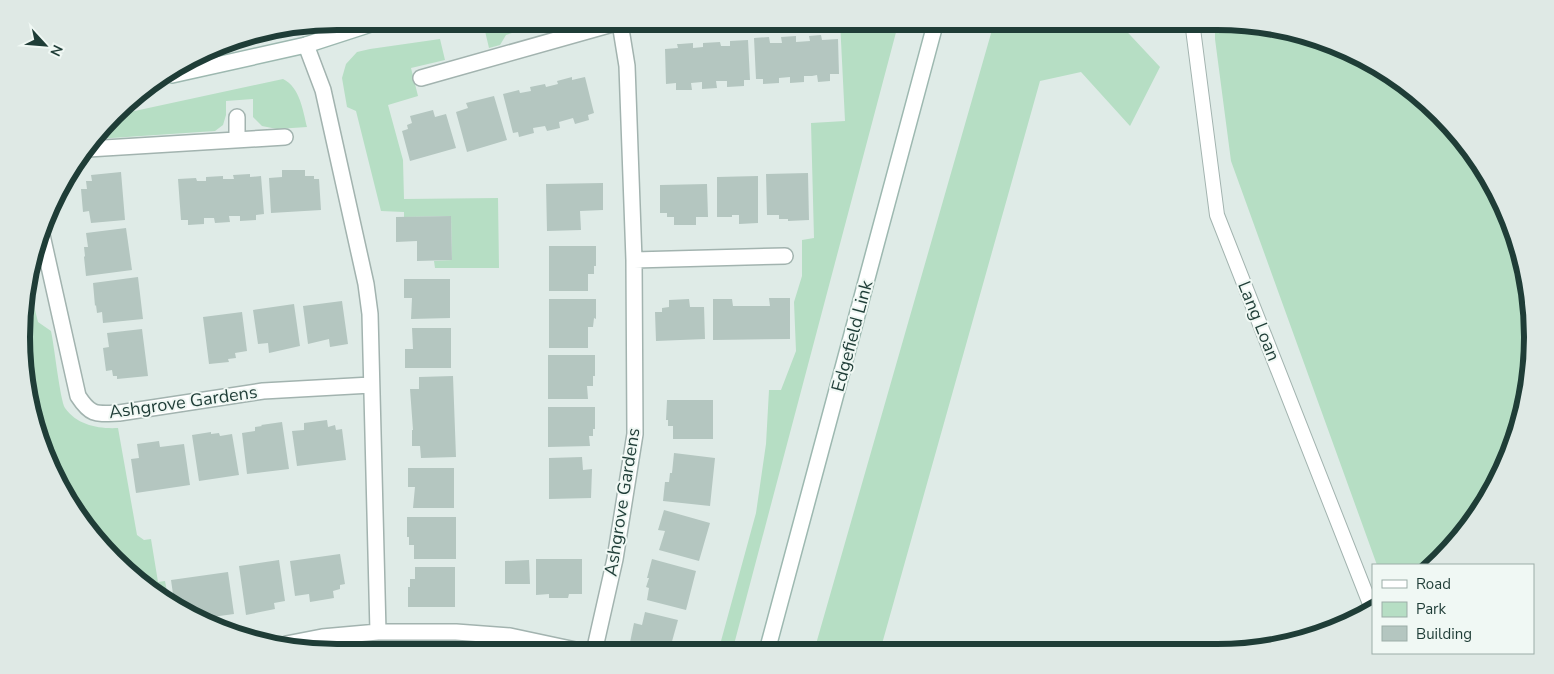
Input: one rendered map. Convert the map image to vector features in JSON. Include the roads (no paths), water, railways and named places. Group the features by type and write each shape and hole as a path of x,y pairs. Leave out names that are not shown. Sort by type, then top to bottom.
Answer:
{"street":[{"path":"179,73 306,44 351,30"},
{"name":"Ashgrove Gardens","path":"421,78 593,30"},
{"name":"Ashgrove Gardens","path":"596,644 615,559 635,434 634,260 627,66 623,30"},
{"name":"Edgefield Link","path":"770,644 934,30"},
{"path":"306,44 323,90 366,284 370,314 378,632"},
{"path":"237,117 237,140"},
{"path":"94,149 284,137"},
{"name":"Ashgrove Gardens","path":"44,244 78,396 87,409 98,414 119,413 263,391 371,385"},
{"path":"634,260 785,256"},
{"path":"300,641 322,637 378,632 456,632 510,636 548,644"}],"lane":[{"name":"Lang Loan","path":"1193,30 1218,215 1370,603"}]}
